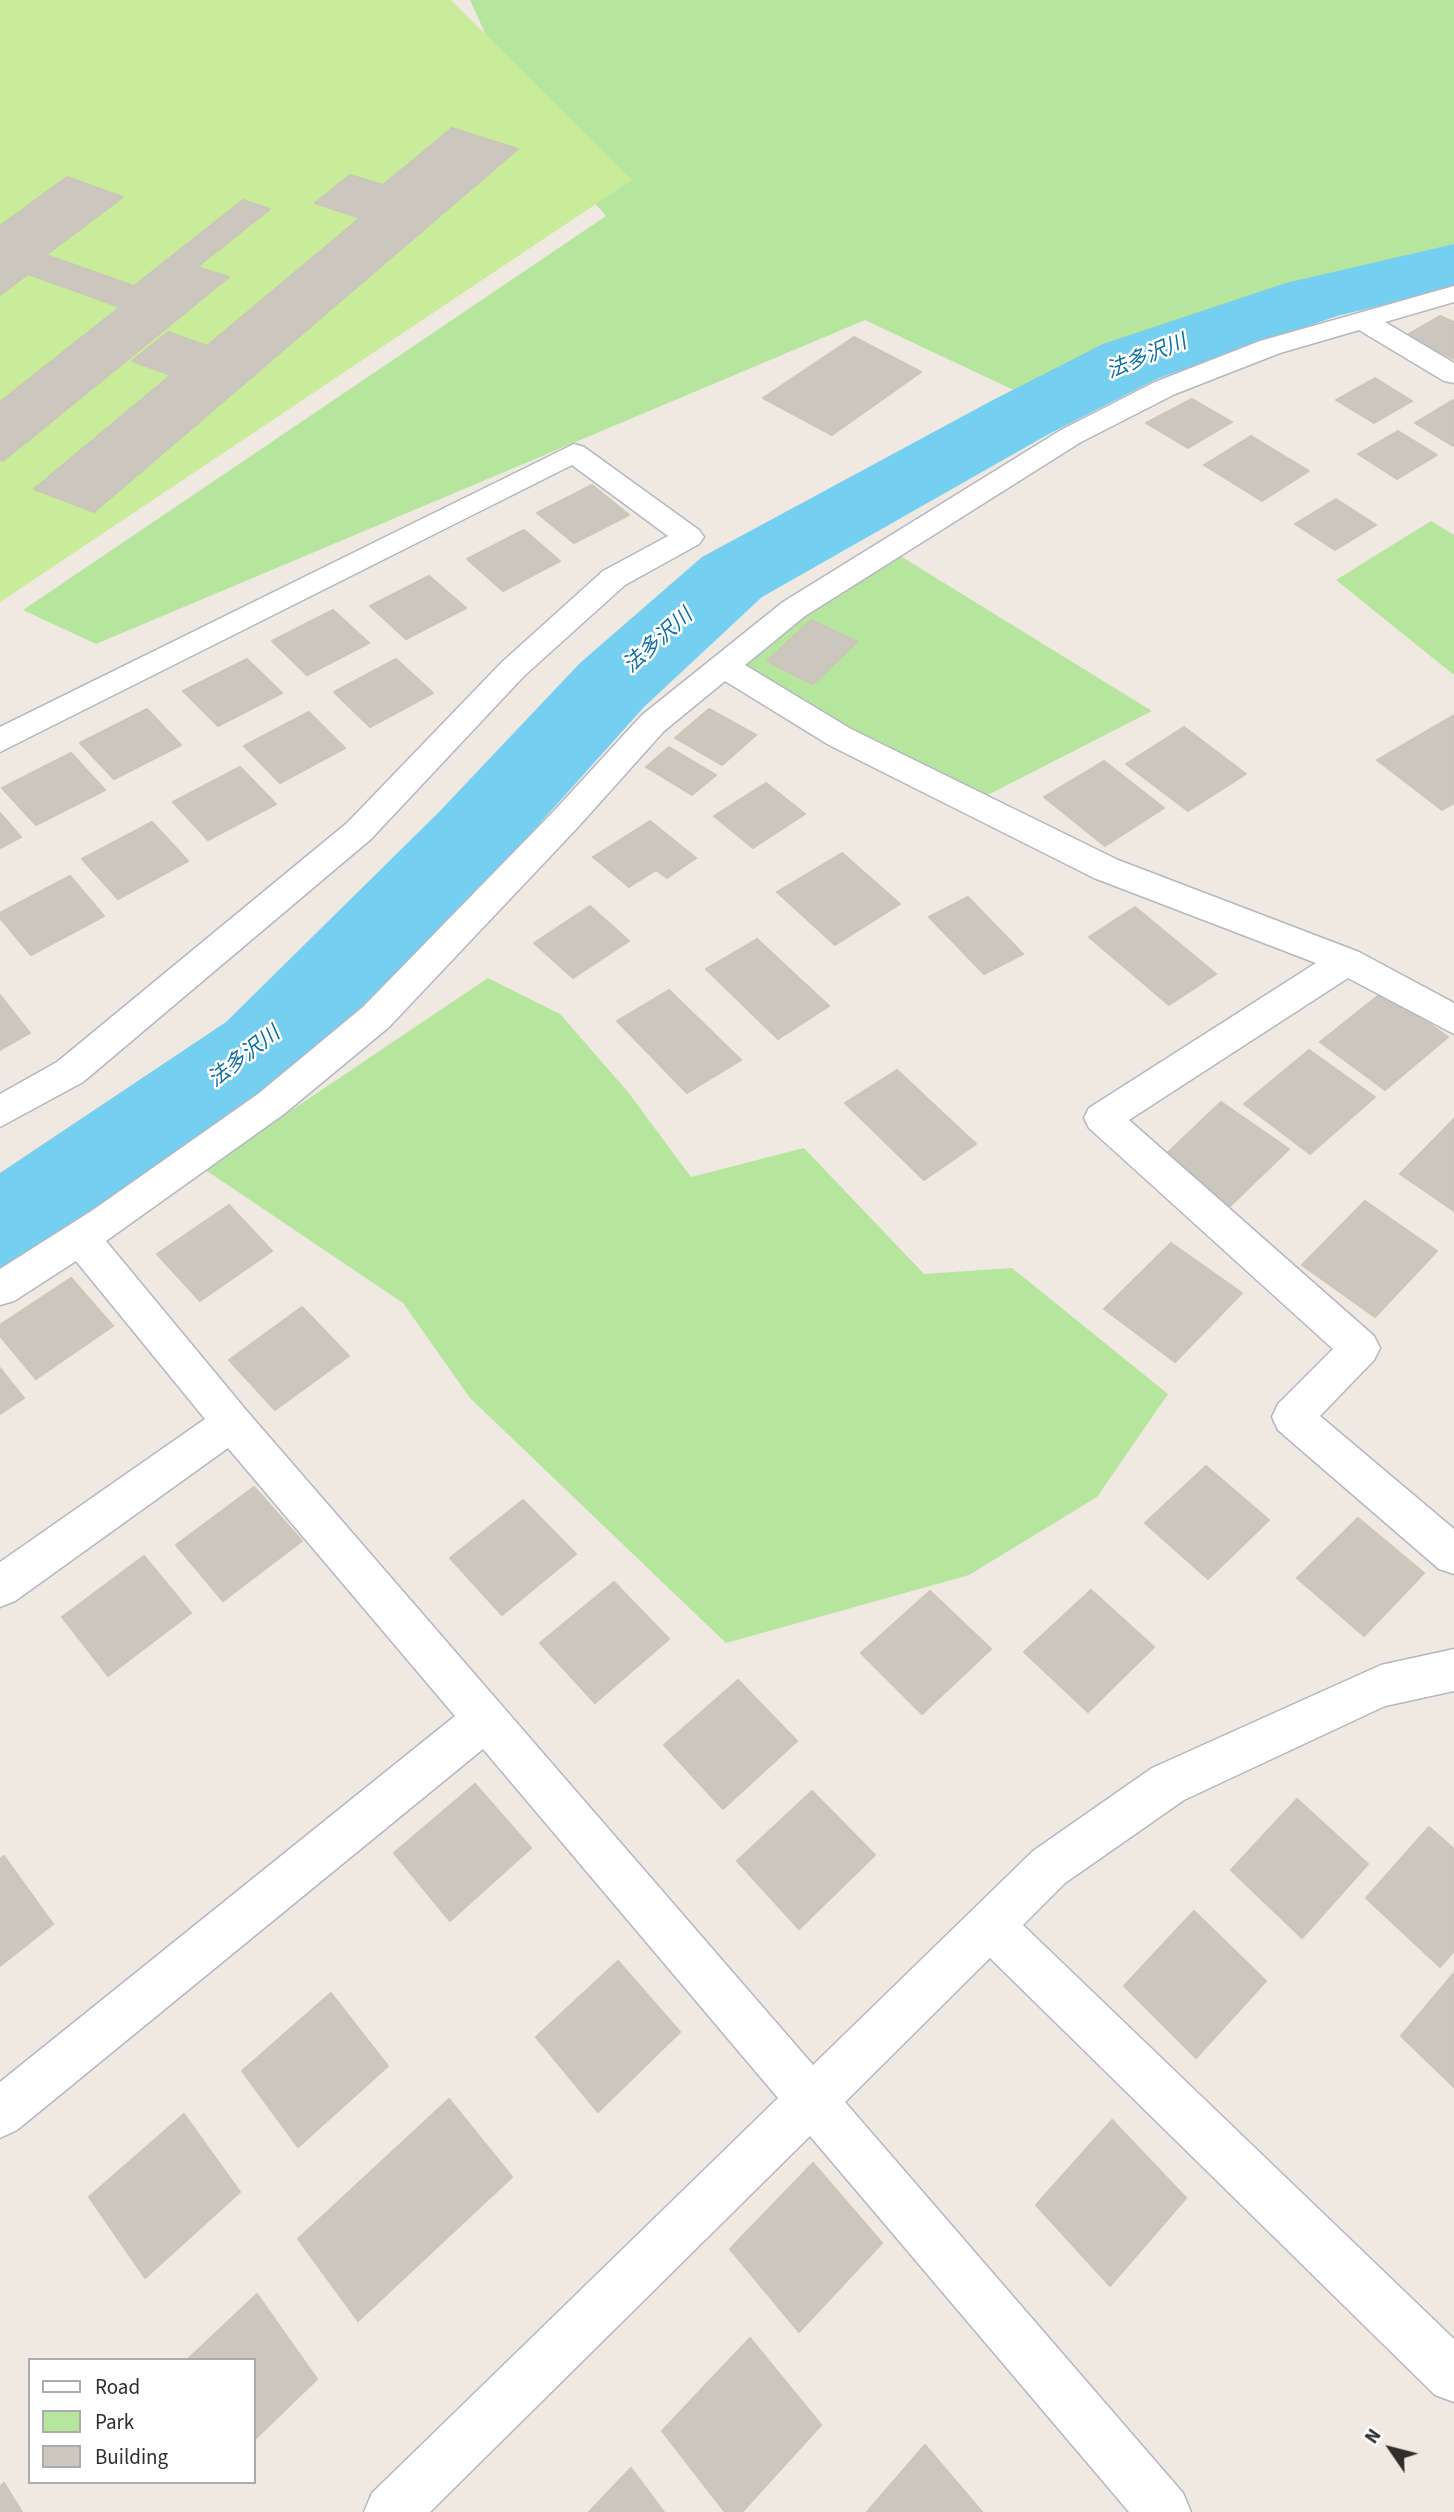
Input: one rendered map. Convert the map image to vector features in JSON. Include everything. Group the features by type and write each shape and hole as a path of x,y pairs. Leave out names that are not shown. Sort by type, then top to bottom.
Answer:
{"street":[{"path":"0,1289 80,1238 271,1104 376,1017 653,723 794,609 1071,436 1180,382 1270,347 1454,294"},
{"path":"1362,320 1454,375"},
{"path":"0,741 574,453 688,537 614,578 513,669 359,831 70,1072 0,1112"},
{"path":"723,665 840,737 1106,869 1347,961 1454,1020"},
{"path":"1347,961 1102,1118 1360,1348 1292,1417 1454,1555"},
{"path":"80,1238 232,1423 1164,2512"},
{"path":"0,1587 232,1423"},
{"path":"391,2512 1049,1867 1168,1784 1381,1686 1454,1670"},
{"path":"0,2113 486,1720"},
{"path":"990,1925 1454,2376"}],"green space":[{"path":"0,0 451,0 632,180 0,602"},
{"path":"470,0 1454,0 1454,293 1318,313 1275,305 1151,335 1022,394 865,320 96,644 23,610 606,216 547,148 495,55"},
{"path":"1431,521 1454,535 1454,675 1336,580"},
{"path":"889,549 1152,711 972,803 723,665"},
{"path":"488,978 560,1014 628,1092 691,1177 804,1148 924,1274 1012,1268 1168,1394 1097,1497 969,1575 726,1643 470,1398 403,1303 204,1169"}],"building":[{"path":"452,128 518,149 94,512 34,489 171,375 132,361 168,332 207,346 360,218 315,203 350,175 383,185"},
{"path":"67,177 123,197 46,255 134,286 243,200 270,209 197,267 229,277 3,461 0,459 0,402 120,307 28,274 0,295 0,226"},
{"path":"1440,316 1454,322 1454,359 1407,335"},
{"path":"854,337 921,372 832,435 763,398"},
{"path":"1375,378 1412,401 1374,423 1336,400"},
{"path":"1192,399 1232,422 1188,448 1146,423"},
{"path":"1454,400 1453,446 1415,423"},
{"path":"1398,431 1437,455 1397,479 1358,454"},
{"path":"1251,436 1309,471 1262,501 1204,465"},
{"path":"592,485 629,515 574,543 537,513"},
{"path":"1336,499 1376,525 1335,550 1295,524"},
{"path":"524,530 560,561 503,591 467,559"},
{"path":"429,576 466,608 406,639 370,606"},
{"path":"333,610 369,643 307,675 272,641"},
{"path":"811,620 857,642 813,684 767,661"},
{"path":"247,659 282,693 218,726 183,691"},
{"path":"396,659 433,693 370,727 334,692"},
{"path":"147,709 181,745 114,779 80,743"},
{"path":"709,709 756,735 722,765 675,738"},
{"path":"309,712 345,748 280,783 244,746"},
{"path":"1454,715 1454,803 1442,810 1377,760"},
{"path":"1184,727 1246,774 1188,811 1126,764"},
{"path":"669,747 716,775 692,795 646,767"},
{"path":"71,753 105,790 36,825 2,788"},
{"path":"1104,761 1164,808 1105,846 1044,797"},
{"path":"240,767 276,804 208,840 173,802"},
{"path":"766,783 805,814 753,848 714,816"},
{"path":"0,813 21,837 0,848"},
{"path":"650,821 696,858 667,878 656,870 629,887 593,857"},
{"path":"152,822 188,861 118,899 82,859"},
{"path":"842,853 900,904 835,945 777,892"},
{"path":"70,876 104,916 31,955 0,918 0,913"},
{"path":"968,897 1023,954 984,974 929,917"},
{"path":"590,906 629,941 573,978 534,943"},
{"path":"1135,907 1216,974 1169,1005 1089,937"},
{"path":"757,939 829,1006 778,1039 706,969"},
{"path":"669,990 741,1060 687,1093 617,1021"},
{"path":"1384,991 1448,1037 1385,1090 1320,1042"},
{"path":"0,995 30,1033 0,1050"},
{"path":"1309,1050 1375,1097 1310,1154 1244,1104"},
{"path":"897,1070 976,1144 924,1180 845,1103"},
{"path":"1221,1102 1289,1149 1225,1211 1158,1162"},
{"path":"1454,1119 1454,1211 1400,1174"},
{"path":"1365,1201 1437,1251 1375,1317 1302,1265"},
{"path":"229,1205 272,1251 200,1301 157,1254"},
{"path":"1171,1243 1242,1293 1175,1362 1104,1309"},
{"path":"71,1278 113,1326 36,1379 0,1336 0,1325"},
{"path":"302,1307 349,1356 275,1410 229,1360"},
{"path":"0,1368 24,1398 0,1414"},
{"path":"1206,1466 1269,1520 1208,1579 1145,1523"},
{"path":"254,1487 302,1541 223,1601 176,1545"},
{"path":"523,1500 576,1554 502,1615 450,1558"},
{"path":"1358,1518 1424,1573 1364,1636 1297,1578"},
{"path":"144,1556 191,1613 108,1676 62,1617"},
{"path":"614,1582 669,1639 595,1703 540,1643"},
{"path":"1091,1590 1154,1647 1088,1712 1024,1652"},
{"path":"930,1591 991,1649 922,1714 861,1653"},
{"path":"738,1680 797,1741 723,1809 664,1745"},
{"path":"475,1784 531,1848 450,1921 394,1853"},
{"path":"812,1791 875,1855 799,1929 737,1861"},
{"path":"1297,1799 1368,1864 1302,1938 1231,1870"},
{"path":"1429,1827 1454,1849 1454,1951 1440,1967 1366,1898"},
{"path":"4,1856 53,1924 0,1966 0,1859"},
{"path":"1194,1911 1266,1981 1196,2058 1124,1986"},
{"path":"618,1961 680,2032 598,2112 536,2037"},
{"path":"1454,1973 1454,2087 1401,2036"},
{"path":"331,1993 388,2066 298,2147 242,2071"},
{"path":"449,2099 512,2177 358,2321 298,2239"},
{"path":"184,2114 240,2192 145,2278 89,2197"},
{"path":"1112,2120 1186,2198 1110,2286 1036,2205"},
{"path":"813,2163 882,2243 799,2332 730,2249"},
{"path":"257,2294 317,2379 256,2438 256,2358 189,2358"},
{"path":"750,2338 821,2425 742,2512 725,2512 662,2431"},
{"path":"925,2445 982,2512 867,2512"},
{"path":"631,2468 664,2512 589,2512"},
{"path":"4,2483 22,2512 0,2512 0,2487"}],"waterway":[{"name":"法多沢川","path":"0,1231 262,1050 473,836 612,685 732,577 1019,418 1131,361 1313,299 1454,266"}]}
